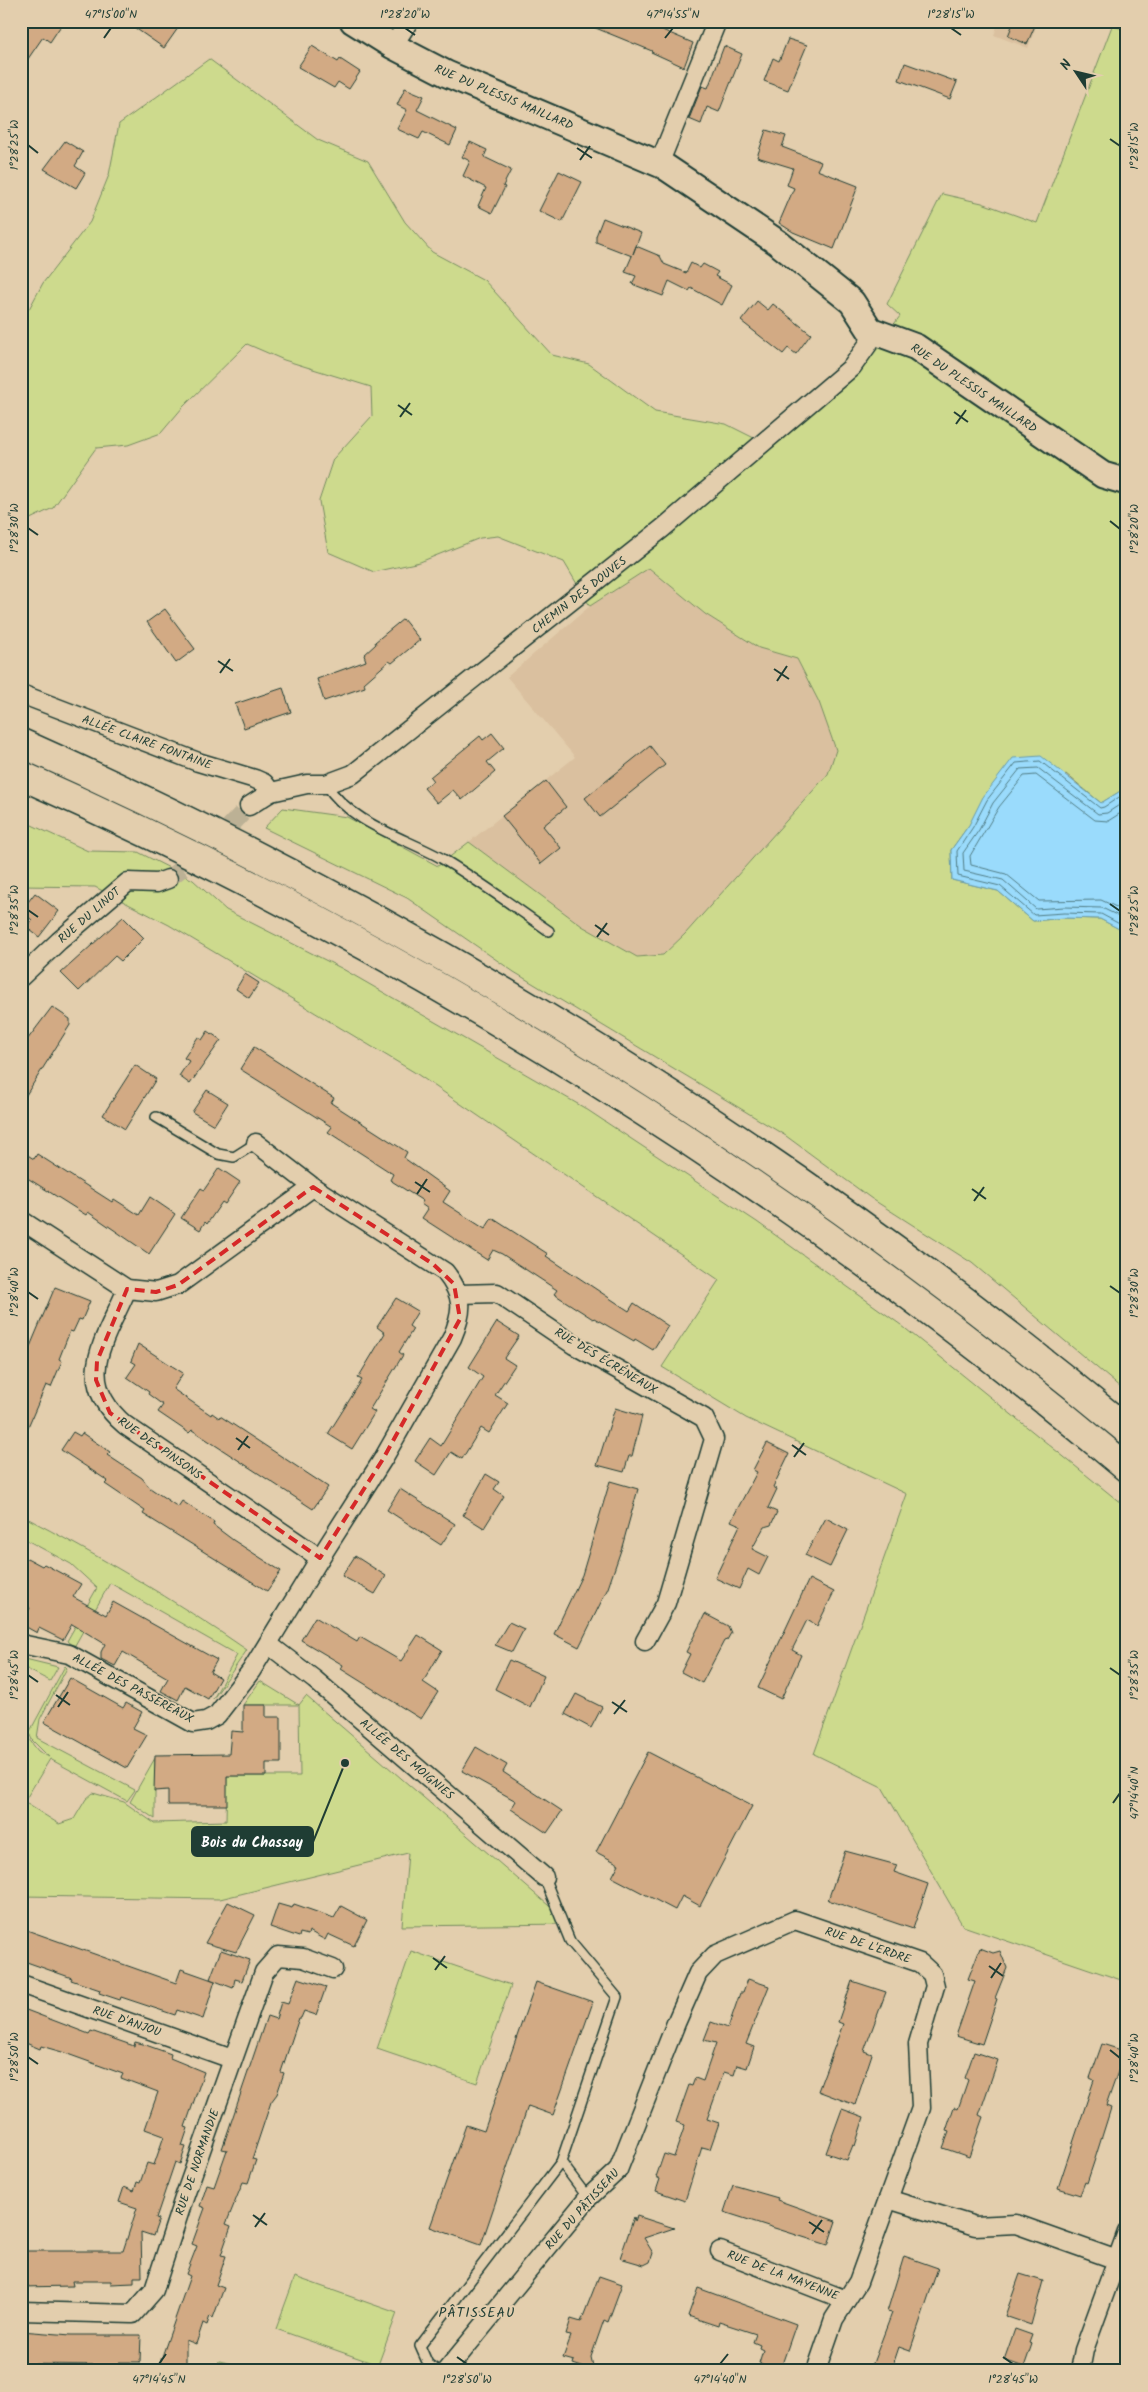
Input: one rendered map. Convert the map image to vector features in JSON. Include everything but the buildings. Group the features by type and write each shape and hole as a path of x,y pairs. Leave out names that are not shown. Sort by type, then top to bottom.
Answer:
{"highway":[{"path":"21,743 122,789 293,875 455,964 596,1048 723,1130 858,1223 1000,1329 1127,1430"},
{"path":"21,775 160,840 324,924 483,1014 616,1095 746,1180 888,1281 995,1362 1127,1468"}],"street":[{"name":"RUE DU PLESSIS MAILLARD","path":"353,21 394,46 447,74 659,164 777,242 852,302 870,330 916,347 1103,475 1127,482"},
{"path":"394,46 409,21"},
{"path":"659,164 716,21"},
{"name":"CHEMIN DES DOUVES","path":"249,806 271,792 307,784 326,784 353,774 663,528 852,367 869,343 870,330"},
{"name":"ALLÉE CLAIRE FONTAINE","path":"21,694 180,756 264,783 271,792"},
{"name":"RUE DU LINOT","path":"21,977 59,941 128,882 157,883 168,879"},
{"path":"256,1143 312,1187 444,1272 459,1294 460,1319 452,1338 383,1459 268,1644"},
{"path":"21,1220 127,1289 156,1292 178,1285 312,1187"},
{"name":"RUE DES PINSONS","path":"127,1289 97,1362 96,1380 100,1396 110,1413 320,1558"},
{"name":"RUE DES ÉCRÉNEAUX","path":"459,1294 497,1293 574,1345 704,1418 714,1439 666,1603 645,1641"},
{"name":"ALLÉE DES PASSEREAUX","path":"21,1644 69,1654 193,1723 206,1722 217,1715 251,1671 268,1644"},
{"name":"ALLÉE DES MOIGNIES","path":"268,1644 315,1680 544,1877"},
{"name":"RUE DE L'ERDRE","path":"676,2023 698,1973 715,1955 795,1920 920,1963 932,1974 935,1986 918,2044 921,2108 858,2282 834,2319 816,2371"},
{"name":"RUE DE NORMANDIE","path":"21,2311 133,2314 154,2290 232,2059 264,1972 278,1956 303,1958 333,1969"},
{"name":"RUE D'ANJOU","path":"21,1984 232,2059"},
{"name":"RUE DU PÂTISSEAU","path":"446,2371 588,2198 618,2170 676,2023"},
{"path":"888,2199 976,2226 1016,2224 1117,2260"},
{"path":"1080,2371 1084,2350 1127,2232"},
{"name":"RUE DE LA MAYENNE","path":"720,2252 846,2300"}],"lane":[{"path":"326,784 338,801 356,815 440,858 487,887 549,931"},
{"path":"156,1117 218,1154 234,1157 256,1143"},
{"path":"438,2371 428,2364 420,2346 561,2162 617,1997 570,1941 544,1877"},
{"path":"561,2162 588,2198"}],"highlighted area":[{"path":"313,1187 433,1264 454,1284 460,1319 383,1459 320,1558 110,1413 96,1380 97,1361 127,1289 156,1292 178,1285"}],"shaded area":[{"path":"999,21 1038,21 1028,48 994,35"},
{"path":"1099,21 1127,21 1127,30 1112,26"},
{"path":"649,568 705,614 759,648 797,659 819,702 836,750 828,774 685,934 663,955 637,957 582,926 469,842 575,757 507,677 590,606"}],"green space":[{"path":"1112,26 1127,30 1127,787 1101,803 1066,774 969,825 951,850 952,880 998,891 1033,921 1064,918 1100,919 1127,933 1127,1393 972,1263 872,1199 786,1136 514,972 407,898 264,828 283,808 347,817 438,866 469,842 582,926 637,957 663,955 685,934 828,774 836,750 819,702 797,659 759,648 705,614 649,568 590,606 564,562 498,536 480,538 420,562 374,572 328,552 319,501 333,459 372,416 371,387 284,360 247,344 183,407 161,433 128,445 96,448 53,508 26,521 21,515 21,316 29,309 43,283 90,222 109,175 119,124 209,59 318,140 368,161 405,222 432,252 484,280 552,355 589,364 655,412 726,424 772,447 863,367 900,316 887,304 942,194 982,203 1037,223"},
{"path":"21,820 88,851 138,852 193,880 226,910 341,968 583,1107 757,1222 901,1325 1127,1508 1127,1982 963,1926 882,1787 814,1754 907,1494 746,1418 662,1367 719,1280 414,1072 169,925 95,887 21,886"},
{"path":"21,1515 136,1579 247,1650 213,1699 237,1655 110,1583 74,1647 67,1641 97,1588 71,1564 21,1537"},
{"path":"21,1658 58,1667 50,1681 21,1666"},
{"path":"65,1666 67,1668 40,1719 37,1738 135,1790 127,1801 50,1759 24,1802 59,1824 74,1819 86,1799 93,1793 124,1802 154,1823 226,1821 227,1776 300,1776 299,1705 306,1696 570,1924 402,1926 408,1853 220,1899 21,1896 21,1747 28,1738 38,1751 49,1757 32,1740 29,1733"},
{"path":"260,1681 299,1705 243,1705"},
{"path":"155,1758 155,1819 130,1802"},
{"path":"411,1951 511,1985 477,2083 377,2049"},
{"path":"295,2277 397,2313 378,2365 276,2329"},
{"path":"219,2361 266,2371 216,2371"}],"water":[{"path":"1041,756 1101,803 1127,787 1127,933 1100,919 1064,918 1033,921 998,891 952,880 951,850 969,825 983,797 1013,758"}],"tunnel":[{"path":"168,879 212,845 249,806"}],"place":[{"name":"Bois du Chassay","path":"345,1763"}],"district":[{"name":"PÂTISSEAU","path":"477,2312"}]}
